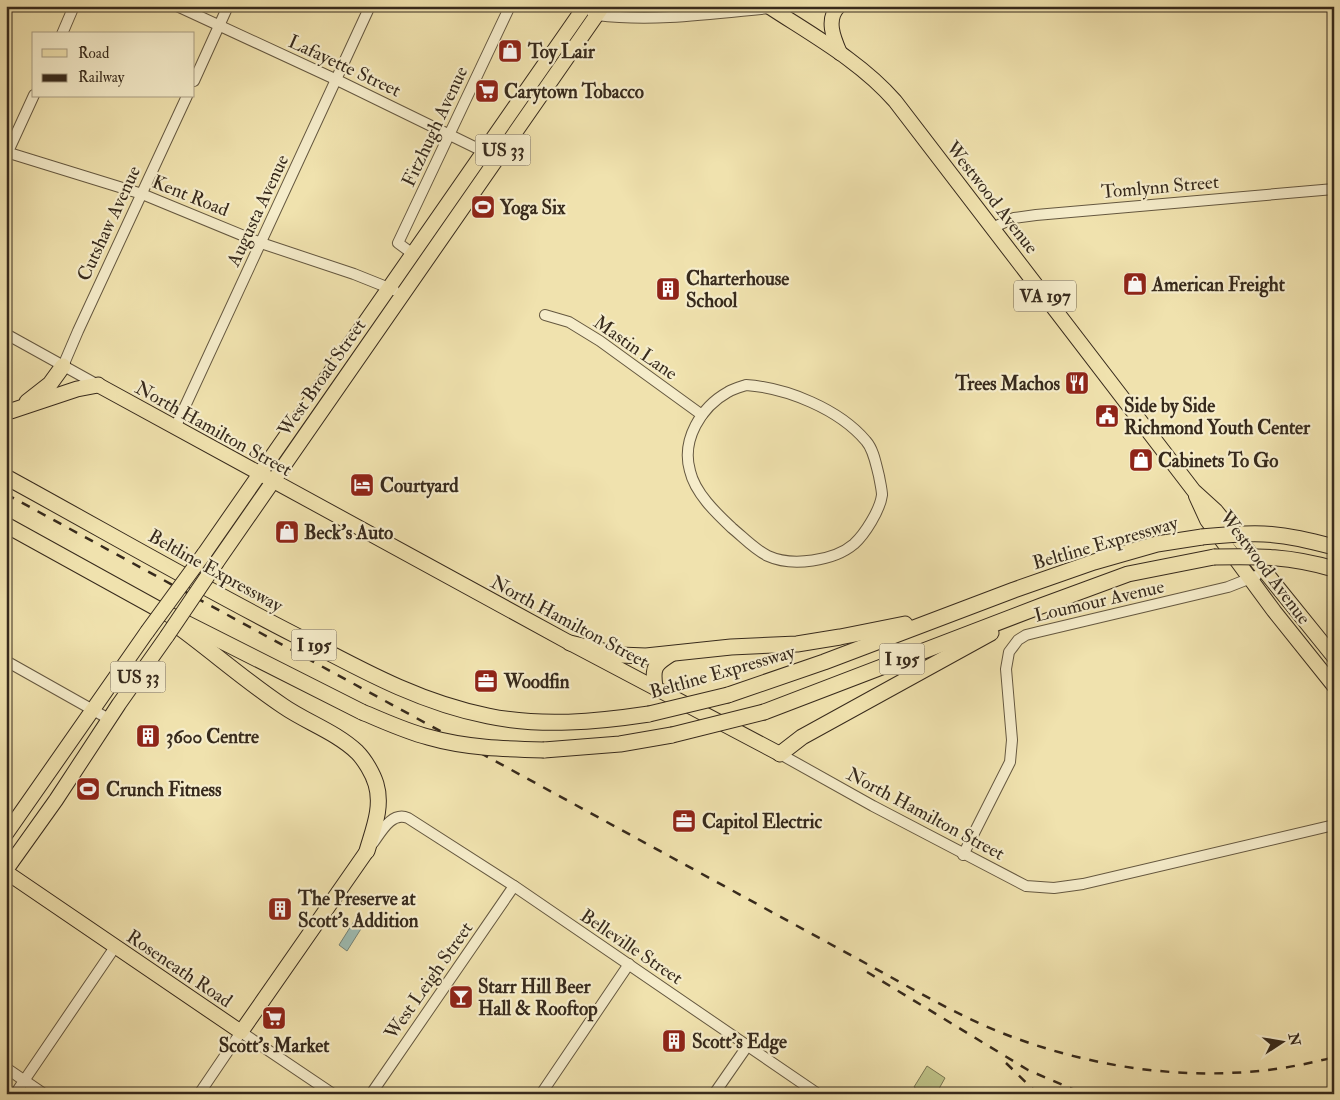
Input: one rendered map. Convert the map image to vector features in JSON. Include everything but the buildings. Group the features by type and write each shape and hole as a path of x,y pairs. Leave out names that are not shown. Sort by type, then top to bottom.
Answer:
{"highway":[{"path":"8,412 41,392 64,366"},
{"path":"8,412 77,389 98,386"},
{"name":"Beltline Expressway","path":"6,477 246,610 395,687 428,700 488,716 516,721 579,722 610,720 649,714 728,695 824,662 1014,590 1094,562 1156,544 1202,537 1266,534 1298,538 1334,547"},
{"name":"Beltline Expressway","path":"6,525 158,609 362,712 428,737 471,746 502,749 544,750 620,744 672,734 764,712 1128,574 1214,557 1258,556 1289,558 1334,569"},
{"path":"780,754 802,737 1041,606"},
{"path":"158,609 282,706 348,744 358,753 377,786 376,821 367,851"},
{"path":"570,643 620,654 646,656 731,647 797,644 946,616"},
{"path":"655,687 653,676 655,668 658,663 673,653"}],"main road":[{"name":"West Broad Street","path":"396,291 413,254 585,6"},
{"path":"839,6 833,14 832,28 840,53"},
{"name":"Westwood Avenue","path":"769,7 840,53 882,87 1194,491 1216,511 1334,657"},
{"name":"West Broad Street","path":"6,834 12,816 93,709 204,554 266,478 396,291 497,158 600,11"},
{"name":"North Hamilton Street","path":"98,386 570,643 780,754"},
{"name":"West Broad Street","path":"6,871 217,562 266,478"},
{"name":"Westwood Avenue","path":"1194,491 1207,520 1249,578 1334,686"},
{"path":"241,1032 367,851"},
{"name":"Roseneath Road","path":"6,871 241,1032"}],"street":[{"path":"63,32 74,6"},
{"name":"Lafayette Street","path":"177,6 337,80 497,158"},
{"path":"195,79 228,6"},
{"name":"Augusta Avenue","path":"172,427 261,243 370,6"},
{"name":"Fitzhugh Avenue","path":"413,254 398,243 510,6"},
{"path":"585,6 616,17 666,17 793,6"},
{"path":"7,154 33,98"},
{"name":"Cutshaw Avenue","path":"64,366 85,314 186,98"},
{"name":"Kent Road","path":"7,154 142,194 261,243 354,274 396,291"},
{"name":"Tomlynn Street","path":"992,228 1014,218 1036,214 1334,189"},
{"name":"Mastin Lane","path":"545,315 569,322 600,341 702,415"},
{"name":"North Hamilton Street","path":"6,334 98,386"},
{"path":"746,385 766,386 817,404 850,425 868,442 876,461 880,480 882,495 867,529 854,544 838,554 812,561 788,562 768,556 726,523 700,493 690,472 687,452 692,432 702,415 714,401 730,390 746,385"},
{"name":"Loumour Avenue","path":"963,855 1010,762 1012,740 1006,669 1009,652 1018,640 1026,635 1038,632 1203,594 1228,587 1265,572"},
{"path":"6,662 109,718"},
{"name":"North Hamilton Street","path":"780,754 963,855 1026,886 1054,888 1083,884 1334,825"},
{"name":"Belleville Street","path":"367,851 396,817 404,816 514,886 818,1094"},
{"name":"West Leigh Street","path":"370,1094 514,886"},
{"path":"15,1094 115,947"},
{"path":"541,1094 629,964"},
{"path":"198,1094 241,1032"},
{"name":"Roseneath Road","path":"241,1032 333,1094"},
{"path":"714,1094 748,1045"},
{"path":"6,1068 44,1094"}],"green space":[{"path":"927,1066 945,1078 936,1094 924,1094 914,1087"}],"water":[{"path":"356,918 364,924 347,951 339,945"}],"railway":[{"path":"6,494 917,991 967,1018 1002,1033 1082,1058 1124,1067 1166,1072 1251,1072 1293,1066 1334,1057"},
{"path":"867,972 1028,1070 1084,1094"},
{"path":"1006,1063 1038,1094"}],"place":[{"name":"Toy Lair","path":"510,51"},
{"name":"Carytown Tobacco","path":"487,91"},
{"name":"Yoga Six","path":"483,207"},
{"name":"American Freight","path":"1135,284"},
{"name":"Charterhouse School","path":"668,289"},
{"name":"Trees Machos","path":"1077,383"},
{"name":"Side by Side Richmond Youth Center","path":"1107,416"},
{"name":"Cabinets To Go","path":"1141,460"},
{"name":"Courtyard","path":"362,485"},
{"name":"Beck's Auto","path":"287,532"},
{"name":"Woodfin","path":"486,681"},
{"name":"3600 Centre","path":"148,736"},
{"name":"Crunch Fitness","path":"88,789"},
{"name":"Capitol Electric","path":"684,821"},
{"name":"The Preserve at Scott's Addition","path":"280,909"},
{"name":"Starr Hill Beer Hall & Rooftop","path":"461,997"},
{"name":"Scott's Market","path":"274,1018"},
{"name":"Scott's Edge","path":"674,1041"}]}
